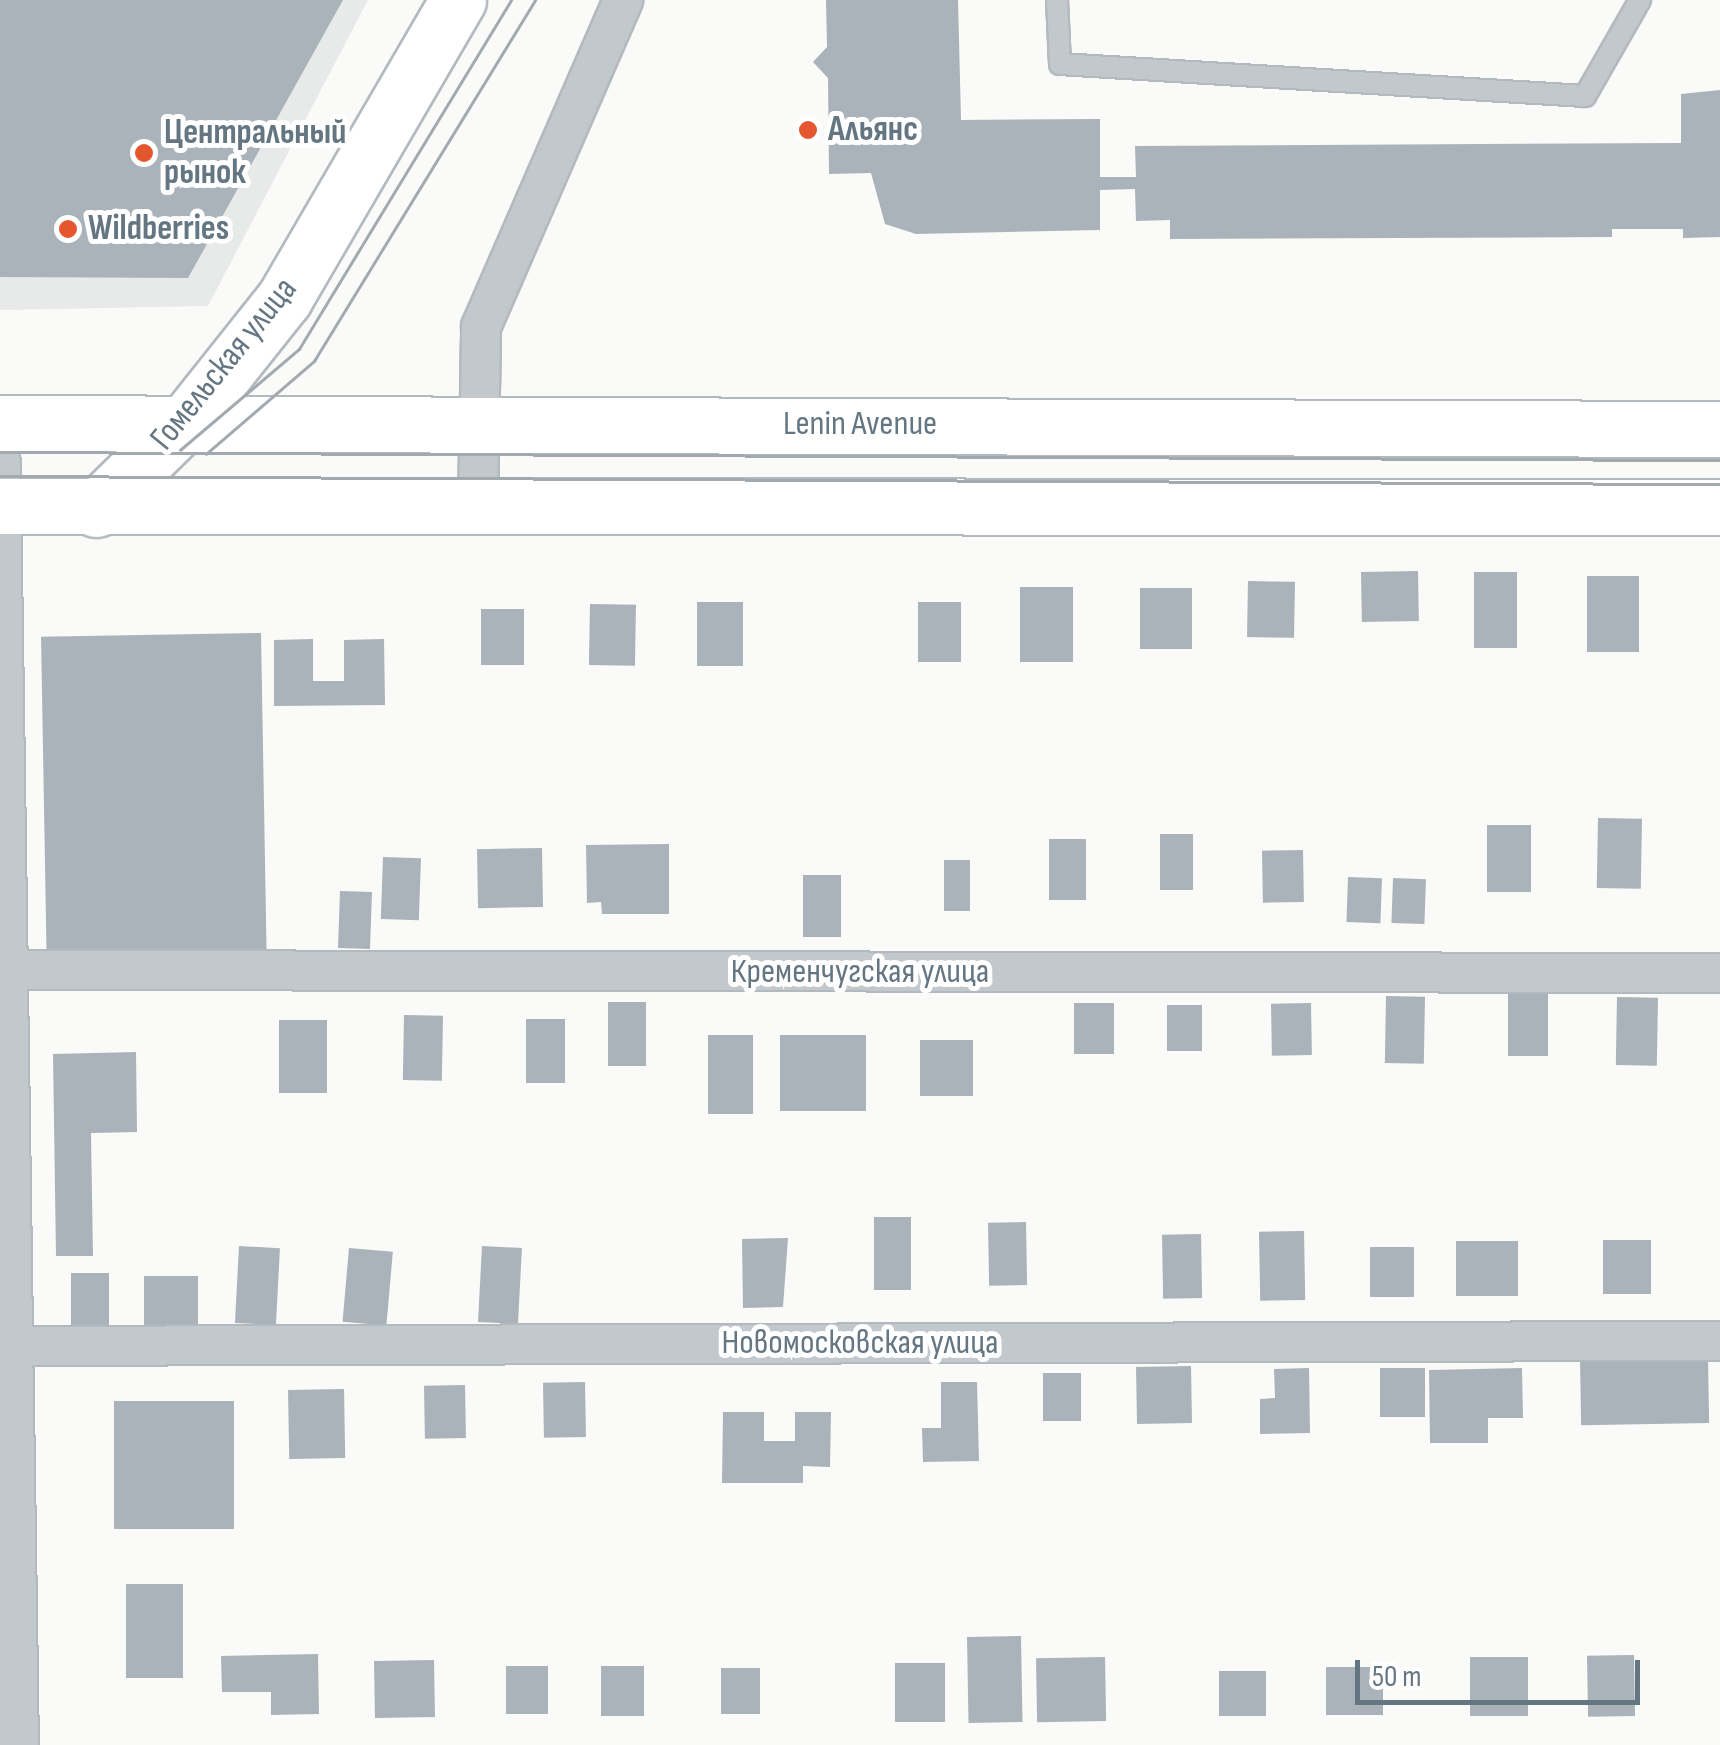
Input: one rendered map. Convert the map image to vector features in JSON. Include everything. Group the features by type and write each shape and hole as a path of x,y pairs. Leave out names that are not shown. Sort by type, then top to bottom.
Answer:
{"main road":[{"name":"Гомельская улица","path":"96,509 190,417 284,299 458,0"},
{"name":"Lenin Avenue","path":"0,422 190,417 1720,429"},
{"path":"2,506 1720,507"}],"street":[{"path":"478,506 481,326 623,0"},
{"path":"0,422 7,1346 19,1745"},
{"name":"Кременчугская улица","path":"3,970 1720,974"},
{"name":"Новомосковская улица","path":"7,1346 1720,1340"}],"lane":[{"path":"1057,0 1060,64 1585,96 1640,0"}],"shaded area":[{"name":"Центральный рынок","path":"0,0 368,0 208,306 0,310"}],"building":[{"name":"Центральный рынок","path":"0,0 343,0 188,278 0,277"},
{"path":"826,0 958,0 961,120 1100,119 1100,177 1136,177 1135,146 1681,143 1681,94 1720,90 1720,237 1683,238 1683,229 1612,229 1612,237 1170,239 1170,220 1136,221 1135,189 1100,190 1100,230 916,234 885,224 871,173 829,174 828,78 813,62 827,47"},
{"path":"1418,571 1419,621 1362,622 1361,572"},
{"path":"1474,572 1517,572 1517,648 1474,648"},
{"path":"1587,576 1639,576 1639,652 1587,652"},
{"path":"1248,581 1295,582 1294,638 1247,637"},
{"path":"1020,587 1073,587 1073,662 1020,662"},
{"path":"1140,588 1192,588 1192,649 1140,649"},
{"path":"697,602 743,602 743,666 697,666"},
{"path":"918,602 961,602 961,662 918,662"},
{"path":"590,604 636,605 635,666 589,665"},
{"path":"481,609 524,609 524,665 481,665"},
{"path":"261,633 267,950 47,954 41,637"},
{"path":"313,639 313,681 344,681 344,640 384,639 385,705 274,706 274,640"},
{"path":"1598,818 1642,819 1641,889 1597,888"},
{"path":"1487,825 1531,825 1531,892 1487,892"},
{"path":"1160,834 1193,834 1193,890 1160,890"},
{"path":"1049,839 1086,839 1086,900 1049,900"},
{"path":"669,844 669,914 602,914 601,902 587,903 586,845"},
{"path":"542,848 543,907 478,908 477,849"},
{"path":"1303,850 1304,902 1263,903 1262,851"},
{"path":"383,857 421,858 419,920 381,919"},
{"path":"944,860 970,860 970,911 944,911"},
{"path":"803,875 841,875 841,937 803,937"},
{"path":"1348,877 1382,878 1380,923 1346,922"},
{"path":"1393,878 1426,879 1424,924 1391,923"},
{"path":"340,891 372,892 370,949 338,948"},
{"path":"1508,989 1548,989 1548,1056 1508,1056"},
{"path":"1386,996 1425,997 1424,1064 1385,1063"},
{"path":"1617,997 1658,998 1657,1066 1616,1065"},
{"path":"608,1002 646,1002 646,1066 608,1066"},
{"path":"1074,1003 1114,1003 1114,1054 1074,1054"},
{"path":"1311,1003 1312,1055 1272,1056 1271,1004"},
{"path":"1167,1005 1202,1005 1202,1051 1167,1051"},
{"path":"404,1015 443,1016 442,1081 403,1080"},
{"path":"526,1019 565,1019 565,1083 526,1083"},
{"path":"279,1020 327,1020 327,1093 279,1093"},
{"path":"708,1035 753,1035 753,1114 708,1114"},
{"path":"780,1035 866,1035 866,1111 780,1111"},
{"path":"920,1040 973,1040 973,1096 920,1096"},
{"path":"136,1052 137,1132 91,1133 93,1256 56,1256 53,1054"},
{"path":"874,1217 911,1217 911,1290 874,1290"},
{"path":"1026,1222 1027,1285 989,1286 988,1223"},
{"path":"1304,1231 1305,1300 1260,1301 1259,1232"},
{"path":"1201,1234 1202,1298 1163,1299 1162,1235"},
{"path":"788,1238 783,1307 743,1308 742,1239"},
{"path":"1603,1240 1651,1240 1651,1294 1603,1294"},
{"path":"1456,1241 1518,1241 1518,1296 1456,1296"},
{"path":"239,1246 280,1248 276,1325 235,1323"},
{"path":"482,1246 522,1248 518,1324 478,1322"},
{"path":"1370,1247 1414,1247 1414,1297 1370,1297"},
{"path":"349,1248 393,1252 386,1326 343,1322"},
{"path":"71,1273 109,1273 109,1334 71,1334"},
{"path":"144,1276 198,1276 198,1326 144,1326"},
{"path":"1708,1358 1709,1423 1581,1425 1580,1360"},
{"path":"1191,1366 1192,1423 1137,1424 1136,1367"},
{"path":"1309,1368 1310,1433 1260,1434 1260,1399 1275,1398 1274,1369"},
{"path":"1380,1368 1425,1368 1425,1417 1380,1417"},
{"path":"1522,1368 1523,1418 1488,1418 1488,1443 1430,1443 1429,1370"},
{"path":"1043,1373 1081,1373 1081,1421 1043,1421"},
{"path":"585,1382 586,1437 544,1438 543,1383"},
{"path":"941,1382 977,1382 979,1461 923,1462 922,1428 941,1428"},
{"path":"465,1385 466,1438 425,1439 424,1386"},
{"path":"344,1389 345,1458 289,1459 288,1390"},
{"path":"114,1401 234,1401 234,1529 114,1529"},
{"path":"723,1412 764,1412 764,1441 795,1441 795,1412 831,1412 830,1467 803,1466 803,1483 722,1483"},
{"path":"126,1584 183,1584 183,1678 126,1678"},
{"path":"1021,1636 1023,1722 969,1723 967,1637"},
{"path":"318,1654 319,1714 271,1715 271,1692 222,1692 221,1656"},
{"path":"1634,1655 1635,1716 1588,1717 1587,1656"},
{"path":"1105,1657 1106,1721 1037,1722 1036,1658"},
{"path":"1470,1657 1528,1657 1528,1716 1470,1716"},
{"path":"434,1660 435,1717 375,1718 374,1661"},
{"path":"895,1663 945,1663 945,1722 895,1722"},
{"path":"506,1666 548,1666 548,1714 506,1714"},
{"path":"601,1666 644,1666 644,1716 601,1716"},
{"path":"1326,1667 1383,1667 1383,1715 1326,1715"},
{"path":"721,1668 760,1668 760,1714 721,1714"},
{"path":"1219,1671 1266,1671 1266,1716 1219,1716"}],"tram line":[{"path":"180,450 299,349 511,0"},
{"path":"206,454 314,361 535,0"},
{"path":"0,452 1720,460"},
{"path":"0,476 1720,484"}],"place":[{"name":"Альянс","path":"808,130"},
{"name":"Центральный рынок","path":"144,153"},
{"name":"Wildberries","path":"68,229"}]}
